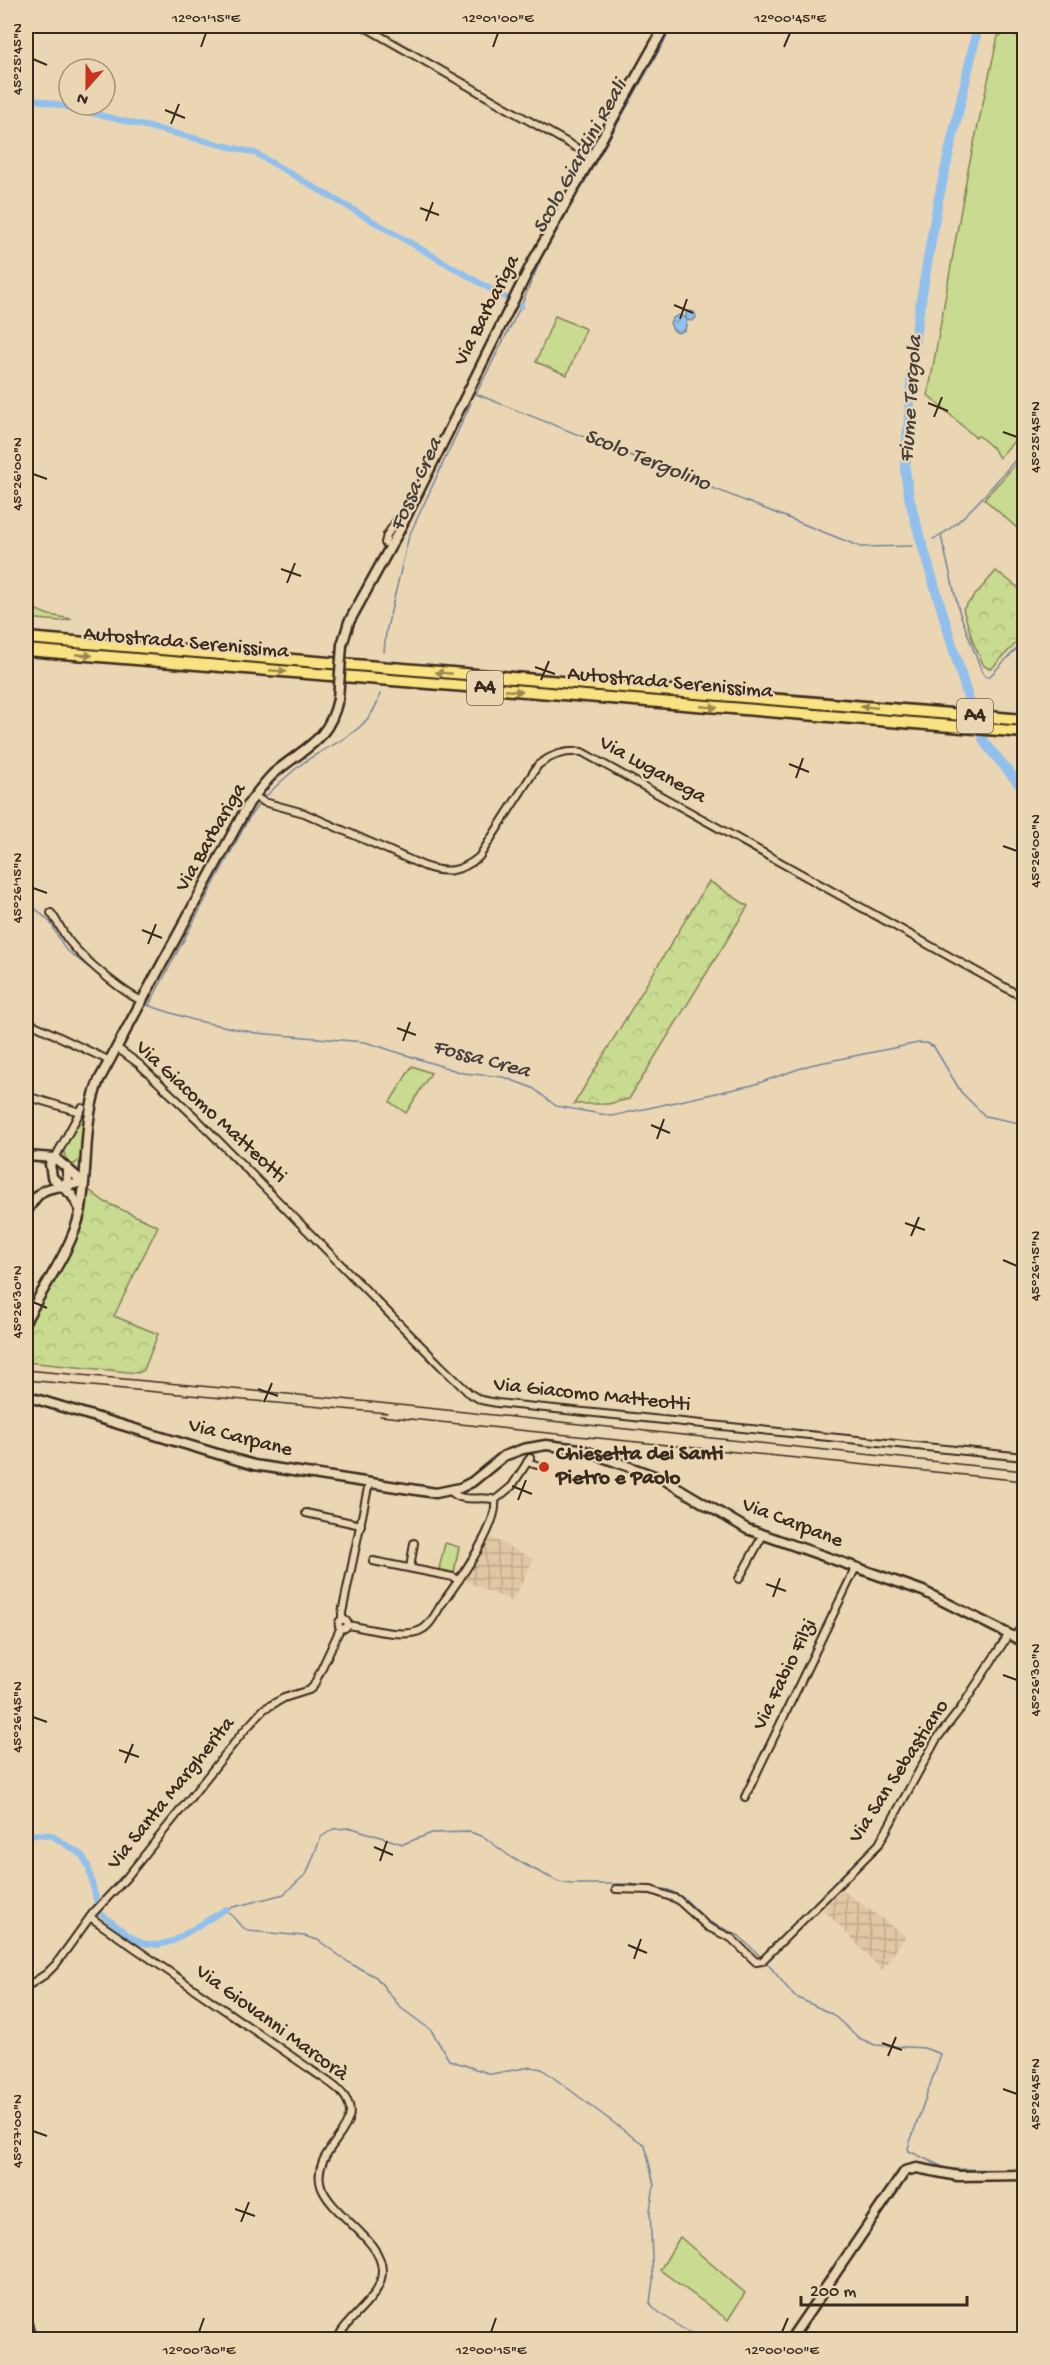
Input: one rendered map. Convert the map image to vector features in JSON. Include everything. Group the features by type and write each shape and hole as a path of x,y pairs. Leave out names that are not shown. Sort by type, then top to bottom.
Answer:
{"highway":[{"name":"Autostrada Serenissima","path":"26,638 1024,720"},
{"name":"Autostrada Serenissima","path":"26,650 1024,732"}],"street":[{"path":"363,26 591,156"},
{"name":"Via Barbariga","path":"26,1320 70,1239 80,1209 93,1095 254,796 275,773 322,735 333,719 338,699 342,645 349,622 404,522 532,263 665,26"},
{"name":"Via Barbariga","path":"385,543 387,535 397,520 404,522"},
{"name":"Via Luganega","path":"254,796 264,802 304,813 424,866 435,870 454,871 472,863 482,852 538,765 549,757 565,751 582,752 1024,998"},
{"path":"51,913 65,937 78,951 125,991 142,1001"},
{"path":"26,1021 110,1061"},
{"name":"Via Giacomo Matteotti","path":"117,1048 139,1064 196,1118 441,1366 477,1398 497,1403 1024,1457"},
{"path":"26,1096 81,1110 50,1164 50,1173 72,1195 80,1209"},
{"path":"26,1156 55,1158 83,1182"},
{"path":"67,1168 78,1165 86,1157"},
{"path":"63,1187 68,1181 67,1168"},
{"path":"26,1213 33,1199 42,1191 83,1182"},
{"name":"Via Carpane","path":"26,1396 234,1460 430,1492 452,1491 472,1482 504,1456 535,1446 556,1445 600,1455 663,1479 730,1521 763,1536 922,1591 1024,1642"},
{"path":"345,1622 401,1633 421,1630 459,1580 489,1527 495,1510 495,1500 512,1486 528,1460 537,1465"},
{"name":"Via Santa Margherita","path":"26,1986 51,1969 91,1915 127,1876 264,1709 273,1702 313,1687 340,1629 338,1624 345,1622 342,1613 369,1483"},
{"name":"Via Carpane","path":"452,1491 454,1495 463,1498 495,1500"},
{"path":"306,1513 361,1525"},
{"path":"739,1579 763,1536"},
{"path":"410,1568 414,1543"},
{"path":"373,1561 459,1580"},
{"name":"Via Fabio Filzi","path":"745,1797 856,1567"},
{"path":"1012,1636 1024,1622"},
{"name":"Via San Sebastiano","path":"616,1889 658,1892 677,1899 708,1926 731,1938 756,1962 762,1961 879,1844 936,1740 1012,1636"},
{"name":"Via Giovanni Marcorà","path":"91,1915 310,2069 343,2096 348,2108 348,2122 343,2133 320,2163 321,2186 328,2198 375,2251 382,2270 378,2288 341,2331 337,2340"},
{"path":"790,2340 905,2171 917,2168 957,2176 1024,2175"},
{"path":"26,2316 33,2340"}],"shaded area":[{"path":"488,1536 534,1559 512,1602 464,1580"},
{"path":"842,1890 906,1936 882,1970 823,1909"}],"green space":[{"path":"1009,33 1024,40 1024,430 999,458 994,449 979,436 975,437 928,395 968,170 998,36"},
{"path":"555,316 586,329 567,375 536,362"},
{"path":"1024,455 1024,520 1017,528 984,499"},
{"path":"996,571 1022,590 1024,588 1024,635 992,668 988,668 984,666 973,642 963,609"},
{"path":"26,606 49,615 72,619 60,621 26,618"},
{"path":"709,881 748,906 629,1099 608,1104 574,1104"},
{"path":"412,1066 431,1073 406,1113 390,1102"},
{"path":"85,1110 80,1159 75,1164 68,1164 63,1150"},
{"path":"89,1190 105,1202 158,1226 114,1316 158,1334 144,1370 138,1373 26,1362 26,1331 81,1229 86,1214"},
{"path":"445,1543 459,1547 454,1573 439,1569"},
{"path":"680,2237 745,2293 728,2320 660,2270"}],"water":[{"path":"691,311 695,313 696,318 692,321 687,320 685,330 678,333 673,330 670,323 673,318 679,315 686,318 686,313"}],"waterway":[{"name":"Scolo Tergolino","path":"673,26 541,259 521,306 476,394 861,547 912,546"},
{"name":"Fiume Tergola","path":"978,26 938,201 925,276 914,343 905,469 909,497 919,534 969,701 985,743 1024,790"},
{"name":"Scolo Tergolino","path":"26,97 255,153 506,298"},
{"name":"Scolo Tergolino","path":"517,304 521,306"},
{"name":"Fossa Crea","path":"384,652 386,632 409,536 471,403"},
{"path":"933,539 956,524 1024,450"},
{"path":"941,536 959,611 982,672 986,677 990,676 1024,641"},
{"name":"Fossa Crea","path":"265,797 303,763 360,727 375,707 380,694"},
{"name":"Fossa Crea","path":"149,1005 258,805"},
{"path":"26,900 50,922 65,949 132,1001"},
{"name":"Fossa Crea","path":"147,1005 193,1020 256,1033 365,1042 463,1073 503,1077 533,1088 556,1106 612,1116 753,1085 810,1065 927,1043 934,1047 961,1092 985,1116 1024,1124"},
{"path":"699,2340 653,2308 650,2303 653,2280 650,2211 654,2185 645,2145 542,2069 531,2067 491,2074 449,2060 431,2030 401,2008 376,1977 351,1964 318,1940 304,1936 248,1931 226,1909 284,1894 307,1873 321,1837 333,1829 352,1828 403,1844 432,1833 470,1832 484,1837 512,1858 559,1882 630,1884 669,1890 685,1899 708,1921 739,1936 761,1957"},
{"path":"26,1834 51,1835 82,1855 88,1866 99,1912 142,1943 158,1945 173,1941 226,1909"},
{"path":"767,1963 794,1996 832,2014 859,2038 875,2045 924,2048 941,2054 908,2148 909,2151 947,2169 1024,2170"}],"railway":[{"path":"26,1370 342,1399 1024,1471"},
{"path":"26,1380 387,1413"},
{"path":"380,1416 1024,1481"}],"place":[{"name":"Chiesetta dei Santi Pietro e Paolo","path":"544,1467"}],"water label":[{"name":"Scolo Giardini Reali","path":"581,157"}]}
